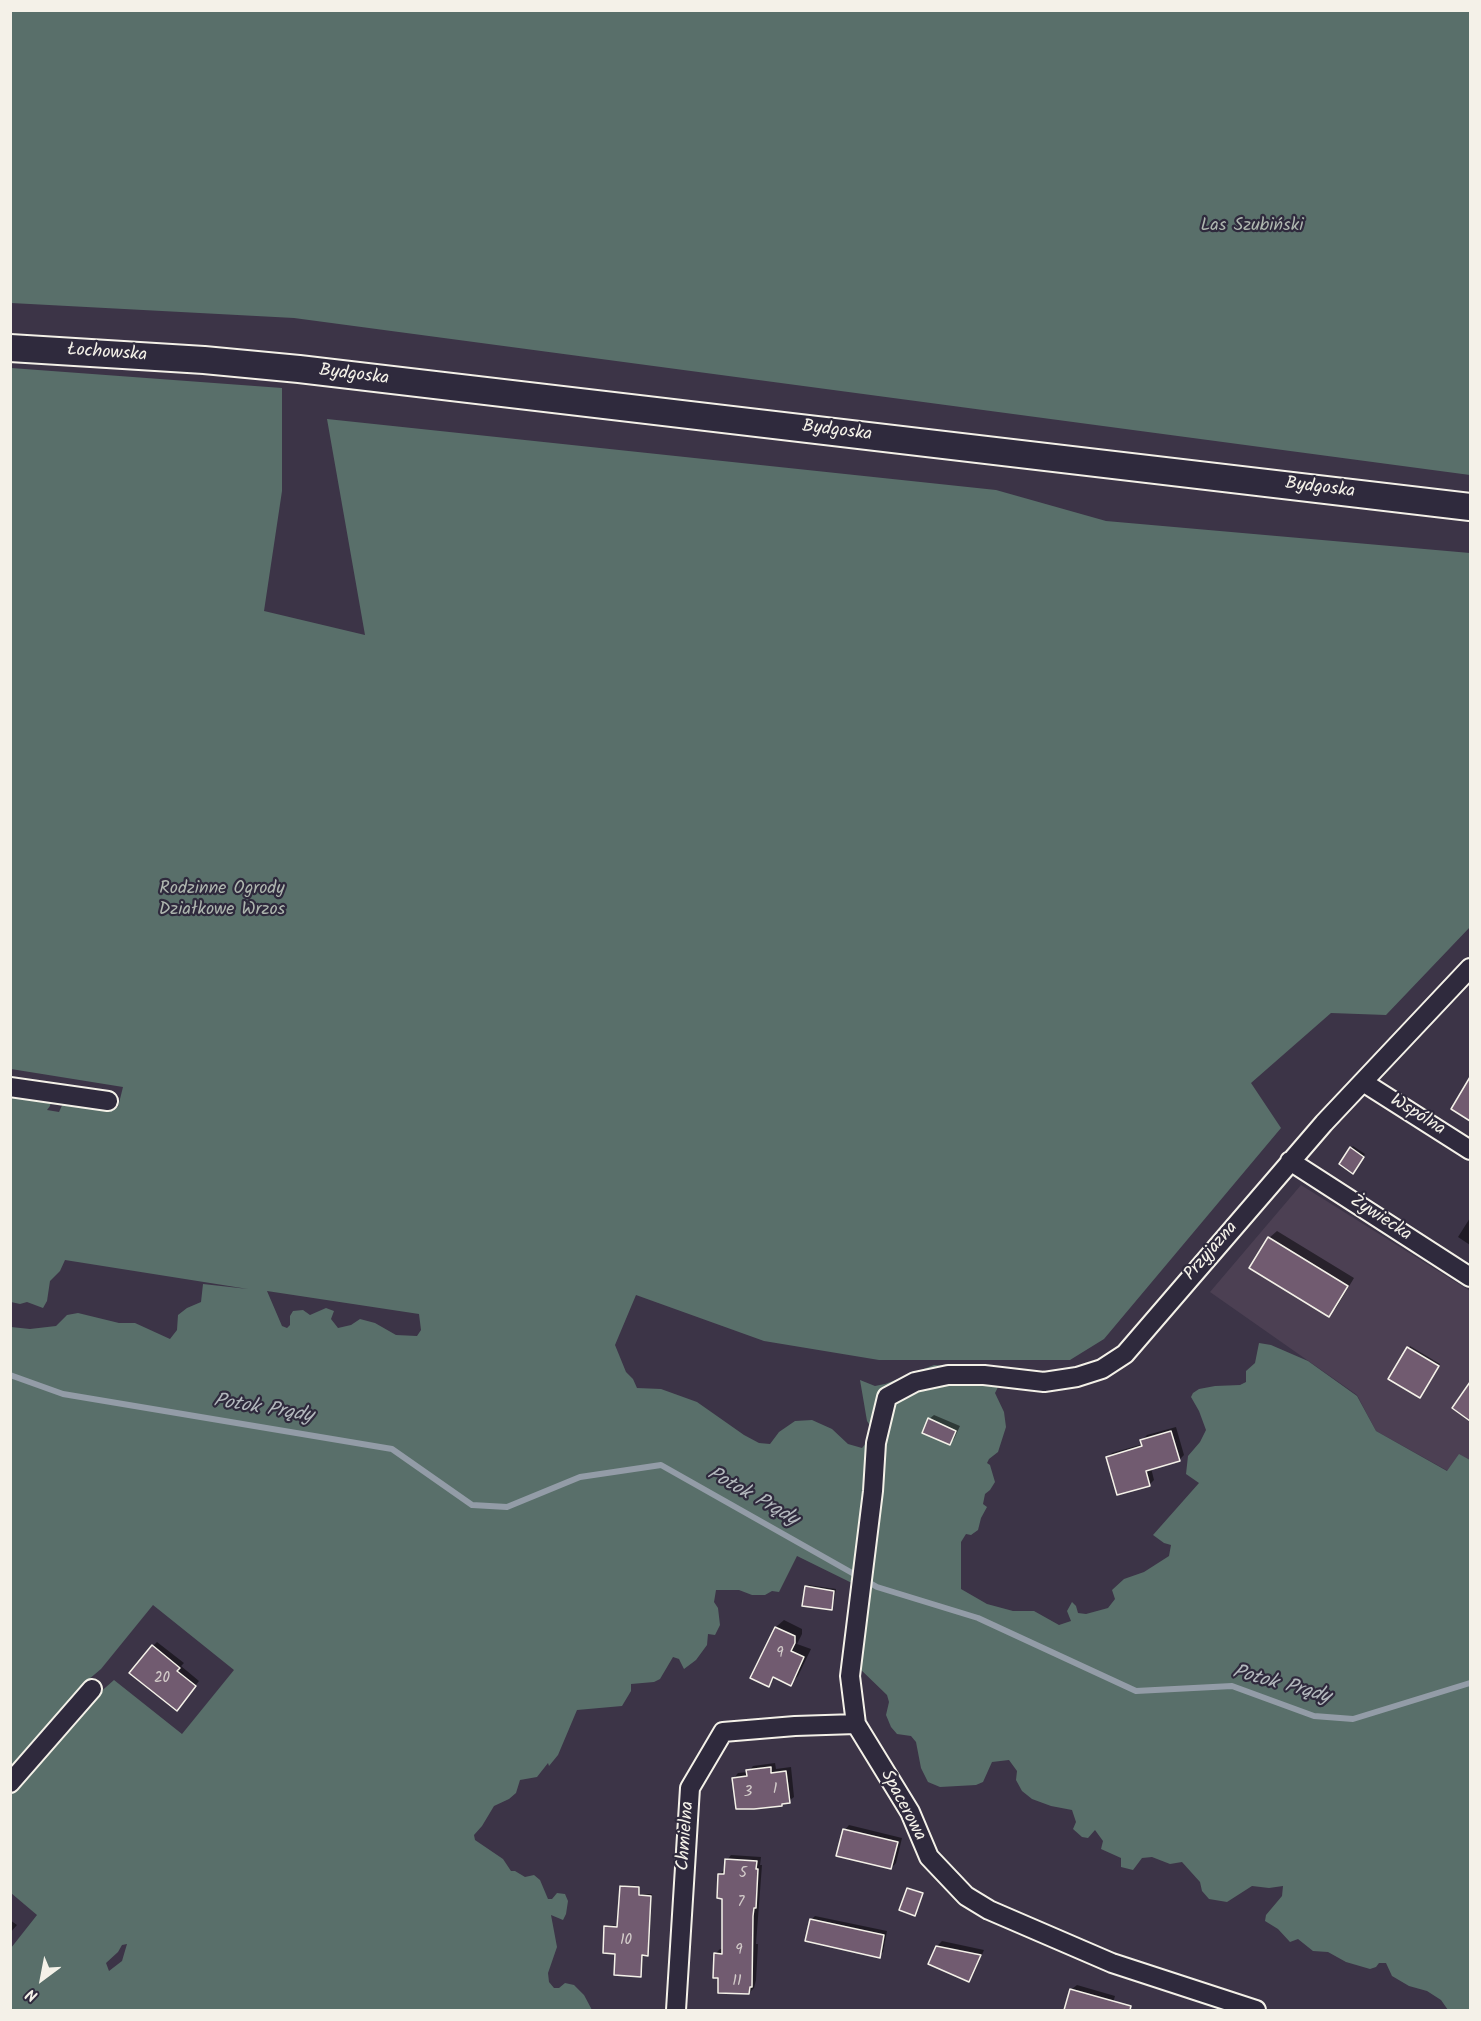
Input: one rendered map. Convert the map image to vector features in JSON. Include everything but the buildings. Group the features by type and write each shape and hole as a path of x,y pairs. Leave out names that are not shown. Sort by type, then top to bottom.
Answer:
{"main road":[{"name":"Łochowska","path":"10,348 204,360"},
{"name":"Bydgoska","path":"204,360 299,369 1470,507"}],"street":[{"name":"Przyjazna","path":"887,1397 915,1382 948,1375 984,1375 1044,1382 1077,1377 1102,1369 1125,1354 1290,1161 1470,968"},
{"name":"Wspólna","path":"1363,1082 1470,1150"},
{"path":"10,1086 108,1101"},
{"name":"Żywiecka","path":"1290,1161 1470,1277"},
{"name":"Spacerowa","path":"887,1397 876,1443 873,1491 849,1676 856,1724 910,1812 928,1857 966,1896 989,1910 1112,1963 1256,2010"},
{"path":"10,1783 92,1689"},
{"name":"Chmielna","path":"676,2010 690,1788 723,1732 856,1724"}],"shaded area":[{"path":"1301,1185 1470,1291 1470,1460 1459,1455 1448,1471 1376,1431 1357,1395 1210,1292"}],"green space":[{"name":"Las Szubiński","path":"10,11 1470,11 1470,475 294,318 11,303"},
{"name":"Rodzinne Ogrody Działkowe Wrzos","path":"11,368 282,388 282,491 264,611 365,635 327,419 996,490 1106,521 1470,553 1470,927 1386,1015 1331,1013 1251,1083 1281,1128 1104,1339 1070,1360 879,1360 764,1341 636,1295 615,1345 626,1372 633,1379 637,1388 661,1389 697,1402 744,1435 759,1443 770,1444 779,1432 795,1421 812,1420 832,1429 848,1444 862,1448 873,1430 867,1421 860,1380 875,1386 885,1384 934,1365 1000,1369 1005,1384 998,1387 995,1393 1004,1412 1006,1427 998,1452 987,1463 990,1465 995,1482 985,1494 983,1504 987,1507 978,1530 971,1535 966,1534 961,1542 961,1589 987,1604 1013,1611 1034,1611 1059,1625 1071,1621 1067,1611 1072,1602 1078,1613 1086,1614 1108,1608 1115,1599 1112,1590 1124,1579 1144,1572 1169,1556 1171,1545 1153,1535 1199,1483 1186,1474 1188,1456 1200,1442 1206,1430 1191,1397 1199,1389 1240,1385 1246,1382 1246,1371 1255,1363 1259,1343 1271,1345 1308,1361 1357,1396 1376,1431 1447,1471 1459,1454 1470,1460 1470,2010 1448,2010 1441,2000 1427,1991 1409,1986 1392,1976 1386,1963 1379,1963 1370,1969 1346,1962 1328,1952 1313,1951 1298,1939 1290,1942 1278,1929 1265,1921 1266,1915 1282,1896 1283,1886 1269,1888 1252,1886 1227,1902 1209,1899 1202,1891 1200,1882 1182,1862 1170,1864 1152,1857 1142,1858 1133,1870 1121,1867 1121,1858 1101,1849 1103,1841 1095,1830 1088,1838 1082,1837 1073,1829 1076,1822 1072,1810 1032,1799 1022,1791 1016,1780 1017,1771 1009,1760 992,1762 983,1782 976,1785 940,1787 928,1782 921,1768 916,1742 911,1736 897,1734 891,1727 886,1715 889,1702 887,1695 858,1667 856,1585 797,1556 779,1592 752,1595 739,1590 716,1590 714,1602 718,1608 720,1625 715,1635 708,1634 707,1645 696,1660 684,1669 679,1659 673,1657 660,1679 654,1682 631,1684 631,1691 622,1706 577,1710 558,1755 549,1766 548,1763 537,1777 520,1780 516,1793 494,1806 474,1835 475,1840 503,1859 511,1871 525,1877 534,1875 540,1880 548,1899 552,1899 557,1893 565,1894 568,1901 563,1920 551,1915 557,1947 548,1973 549,1982 554,1988 559,1988 565,1983 574,1985 584,1995 592,2010 11,2010 11,1948 37,1915 11,1893 11,1792 89,1702 114,1680 182,1734 234,1670 153,1605 101,1669 82,1685 11,1772 11,1327 30,1329 56,1326 67,1315 78,1313 119,1323 135,1323 170,1339 177,1330 178,1315 201,1302 203,1284 248,1289 65,1260 60,1271 50,1281 47,1301 43,1308 27,1302 20,1304 11,1302 11,1089 52,1097 47,1110 59,1112 64,1101 118,1107 123,1087 11,1069","holes":["267,1291 419,1314 421,1330 417,1336 396,1335 375,1323 360,1319 351,1325 338,1328 331,1319 334,1311 326,1308 310,1315 303,1310 293,1311 290,1316 290,1325 287,1328 282,1326","127,1944 122,1961 109,1971 106,1963 122,1945"]}],"waterway":[{"name":"Potok Prądy","path":"10,1375 63,1394 392,1449 472,1505 507,1507 580,1477 661,1465 877,1587 978,1618 1136,1691 1232,1686 1314,1716 1353,1719 1470,1683"}]}
